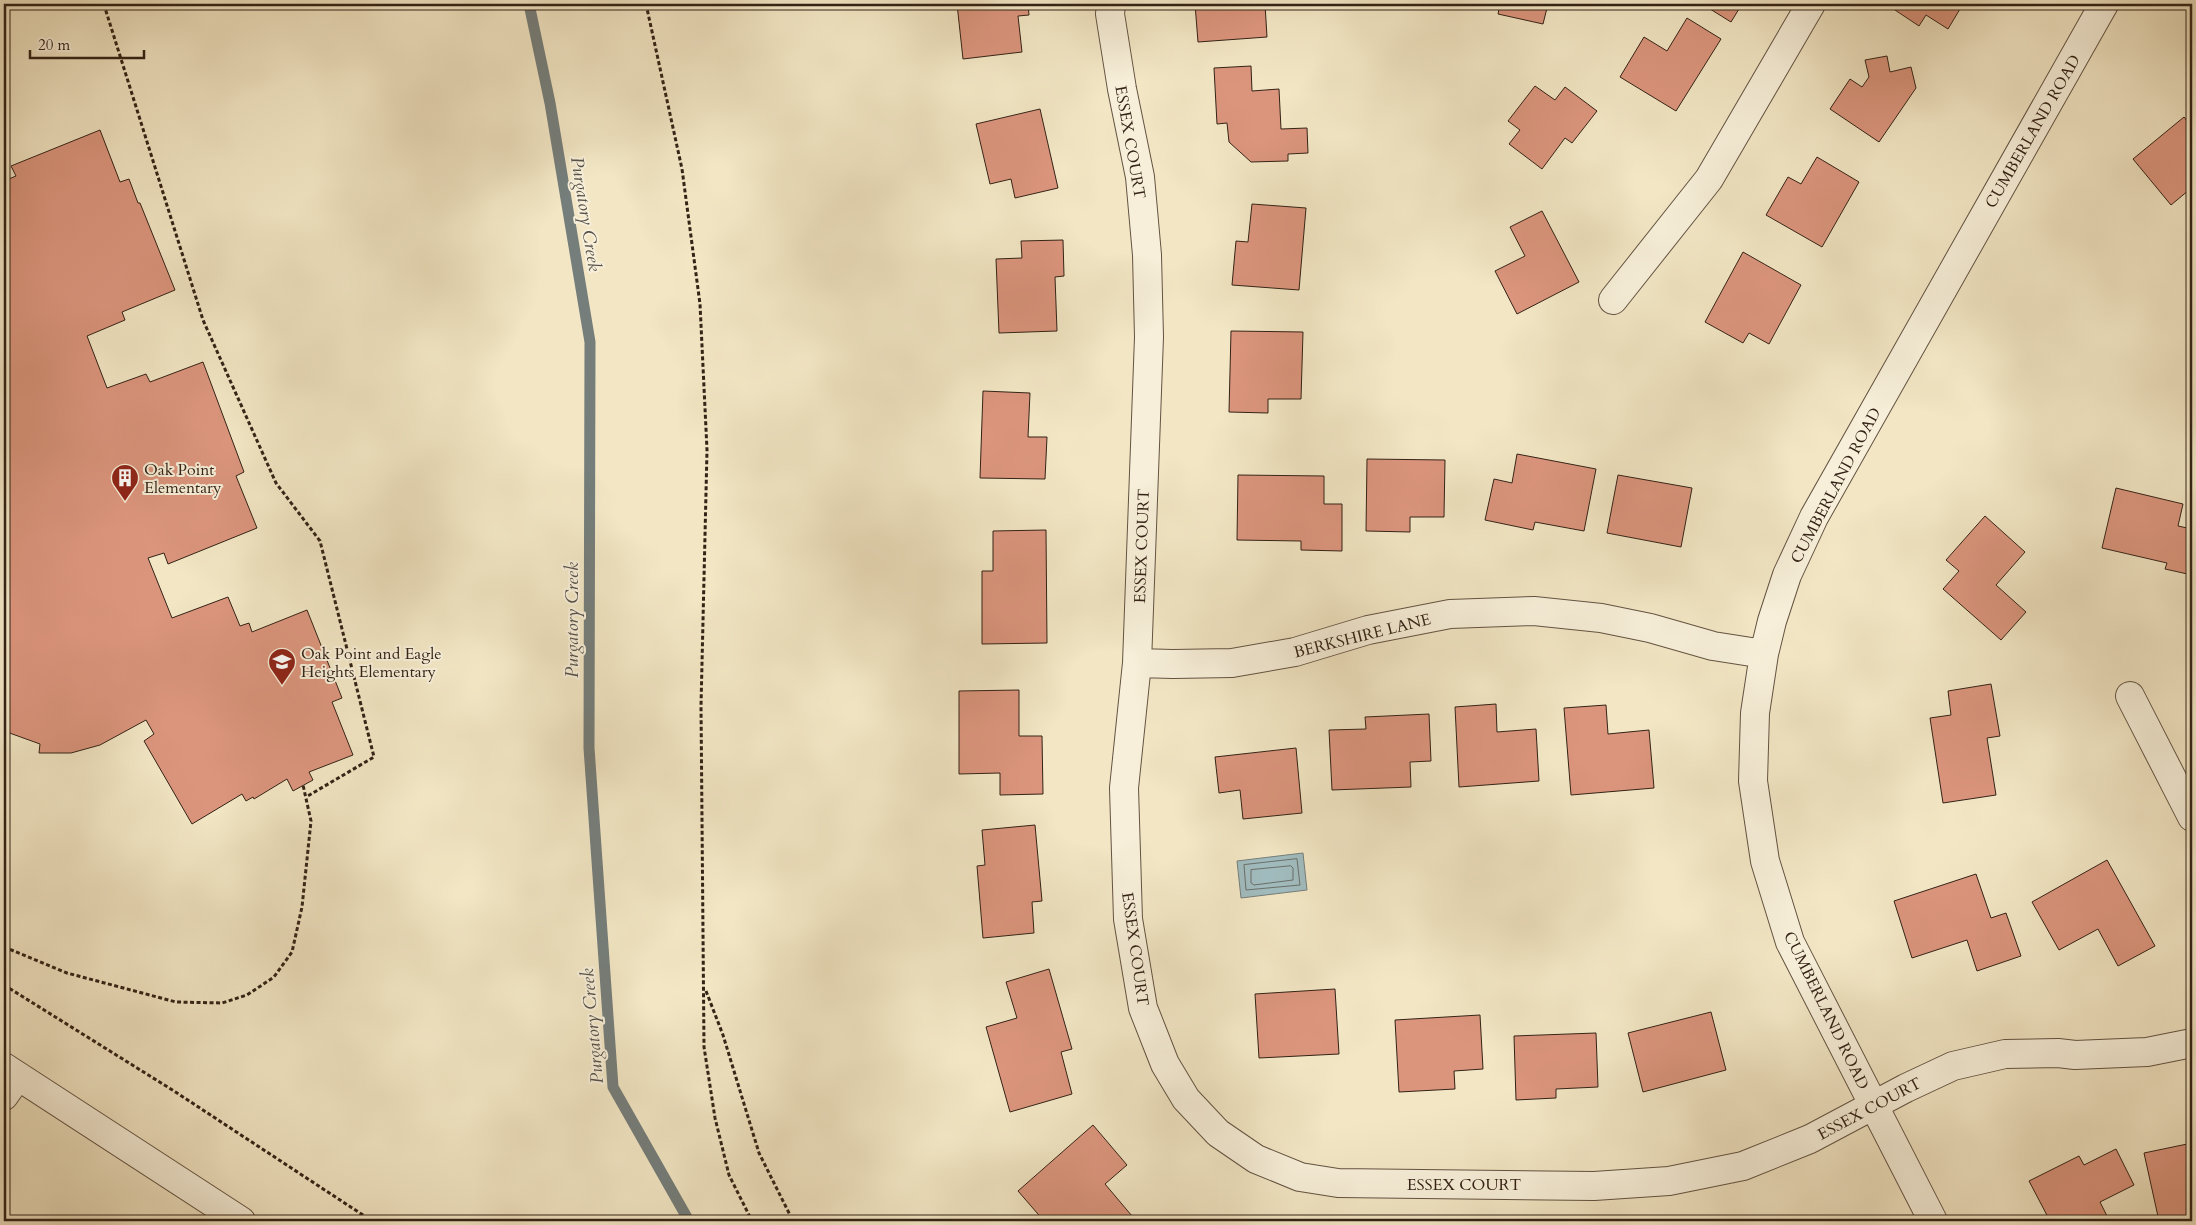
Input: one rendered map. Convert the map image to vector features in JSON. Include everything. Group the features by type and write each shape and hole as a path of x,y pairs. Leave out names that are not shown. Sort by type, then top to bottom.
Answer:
{"street":[{"name":"ESSEX COURT","path":"1111,4 1110,14 1122,89 1140,177 1147,255 1149,337 1137,663 1124,788 1128,919 1143,1008 1165,1064 1186,1099 1218,1133 1256,1159 1300,1177 1338,1183 1594,1186 1670,1181 1743,1166 1810,1139 1873,1105 1953,1066 2005,1054 2147,1052 2192,1043"},
{"path":"1613,300 1709,179 1811,4"},
{"name":"CUMBERLAND ROAD","path":"1933,1221 1790,942 1765,861 1752,781 1755,713 1764,654 1788,575 1814,517 2104,4"},
{"name":"BERKSHIRE LANE","path":"1137,663 1232,663 1295,652 1368,630 1450,614 1534,611 1601,618 1650,628 1714,646 1764,654"},
{"path":"2130,696 2192,817"},
{"path":"9,1080 241,1221"}],"path":[{"path":"105,4 104,8 203,320 276,483 320,541 374,757 306,797"},
{"path":"646,4 682,169 700,304 707,450 701,706 705,988 704,1047 715,1118 729,1175 752,1221"},
{"path":"4,947 67,973 176,1002 222,1003 246,995 274,976 292,952 302,907 309,858 311,821 303,785"},
{"path":"4,985 174,1092 372,1221"},
{"path":"705,988 723,1034 759,1154 793,1221"}],"water":[{"path":"1303,853 1307,890 1241,898 1237,861"}],"building":[{"path":"957,4 1028,4 1029,15 1018,16 1022,52 963,59"},
{"path":"1195,4 1265,4 1267,37 1198,42"},
{"path":"1500,4 1548,4 1543,24 1498,14"},
{"path":"1702,4 1742,4 1731,22"},
{"path":"1886,4 1963,4 1948,29 1926,15 1919,26"},
{"path":"1687,18 1721,39 1676,111 1620,77 1644,37 1667,51"},
{"path":"1887,56 1890,72 1911,67 1916,88 1879,142 1830,109 1850,79 1862,87 1869,77 1865,60"},
{"path":"1251,66 1252,91 1279,89 1281,129 1307,128 1308,153 1288,154 1288,161 1251,162 1229,142 1227,123 1217,124 1214,68"},
{"path":"1535,86 1555,100 1565,87 1597,111 1572,143 1565,138 1542,169 1509,144 1520,130 1508,121"},
{"path":"1040,109 1058,188 1015,198 1011,179 990,184 976,124"},
{"path":"2184,117 2192,127 2192,194 2189,190 2171,205 2133,159"},
{"name":"Oak Point Elementary","path":"100,130 120,182 129,179 175,290 122,312 125,320 87,336 107,388 146,374 150,382 203,362 244,472 236,476 257,528 168,564 164,553 148,558 172,618 228,597 240,626 249,623 252,632 307,610 342,698 332,702 353,755 309,772 313,780 293,791 287,779 254,799 253,797 246,801 242,794 192,824 144,741 154,734 146,720 100,745 71,753 39,753 40,744 4,731 4,181 16,176 11,166"},
{"path":"1817,157 1859,182 1822,247 1766,215 1788,177 1801,184"},
{"path":"1252,204 1306,208 1299,290 1232,285 1236,241 1248,242"},
{"path":"1542,211 1579,282 1517,314 1495,271 1525,256 1510,227"},
{"path":"1063,240 1064,276 1055,277 1057,331 999,333 996,259 1022,258 1021,241"},
{"path":"1743,252 1801,285 1769,344 1749,333 1743,343 1705,322"},
{"path":"1231,331 1303,332 1301,399 1268,399 1268,413 1229,412"},
{"path":"983,391 1030,393 1028,437 1047,437 1045,479 980,478"},
{"path":"1517,454 1596,469 1584,531 1535,522 1533,530 1485,520 1494,479 1512,483"},
{"path":"1367,459 1445,460 1444,517 1410,517 1410,532 1366,531"},
{"path":"1238,475 1324,476 1324,504 1342,504 1342,551 1301,550 1301,541 1237,540"},
{"path":"1618,475 1692,488 1681,547 1607,533"},
{"path":"2116,488 2183,504 2178,526 2192,529 2192,575 2165,569 2167,563 2102,548"},
{"path":"1985,516 2025,552 1996,585 2026,612 2001,640 1943,589 1959,571 1946,560"},
{"path":"1046,530 1047,643 982,644 982,571 993,571 993,531"},
{"path":"1991,684 2000,736 1987,738 1996,795 1943,803 1930,718 1951,715 1948,691"},
{"path":"1019,690 1019,736 1042,736 1043,794 1000,795 1000,773 959,774 959,691"},
{"path":"1496,704 1497,732 1536,729 1539,781 1459,787 1455,707"},
{"path":"1606,705 1608,734 1649,730 1654,788 1571,795 1564,708"},
{"path":"1429,714 1431,761 1410,762 1411,787 1332,790 1329,730 1366,729 1365,717"},
{"path":"1296,748 1302,813 1243,819 1240,790 1219,793 1215,757"},
{"path":"1035,825 1042,901 1032,902 1034,933 983,938 977,866 985,865 982,830"},
{"path":"2107,860 2155,946 2118,966 2098,929 2059,950 2032,902"},
{"path":"1976,874 1991,918 2006,913 2021,956 1977,971 1967,940 1912,958 1894,901"},
{"path":"1049,969 1072,1049 1061,1052 1072,1094 1010,1112 986,1027 1017,1018 1006,982"},
{"path":"1335,989 1339,1054 1259,1058 1255,994"},
{"path":"1711,1012 1726,1070 1643,1092 1628,1033"},
{"path":"1480,1015 1483,1069 1454,1071 1455,1089 1399,1092 1395,1020"},
{"path":"1596,1033 1598,1087 1556,1089 1556,1098 1516,1100 1514,1036"},
{"path":"1093,1125 1127,1165 1105,1184 1132,1216 1126,1221 1069,1221 1067,1219 1065,1221 1044,1221 1018,1191"},
{"path":"2192,1143 2192,1214 2159,1221 2144,1153"},
{"path":"2116,1149 2134,1185 2100,1202 2107,1216 2096,1221 2050,1221 2029,1181 2079,1156 2084,1165"}],"waterway":[{"name":"Purgatory Creek","path":"529,4 550,103 590,342 589,748 613,1087 689,1221"}],"place":[{"name":"Oak Point Elementary","path":"125,502"},
{"name":"Oak Point and Eagle Heights Elementary","path":"282,686"}]}
